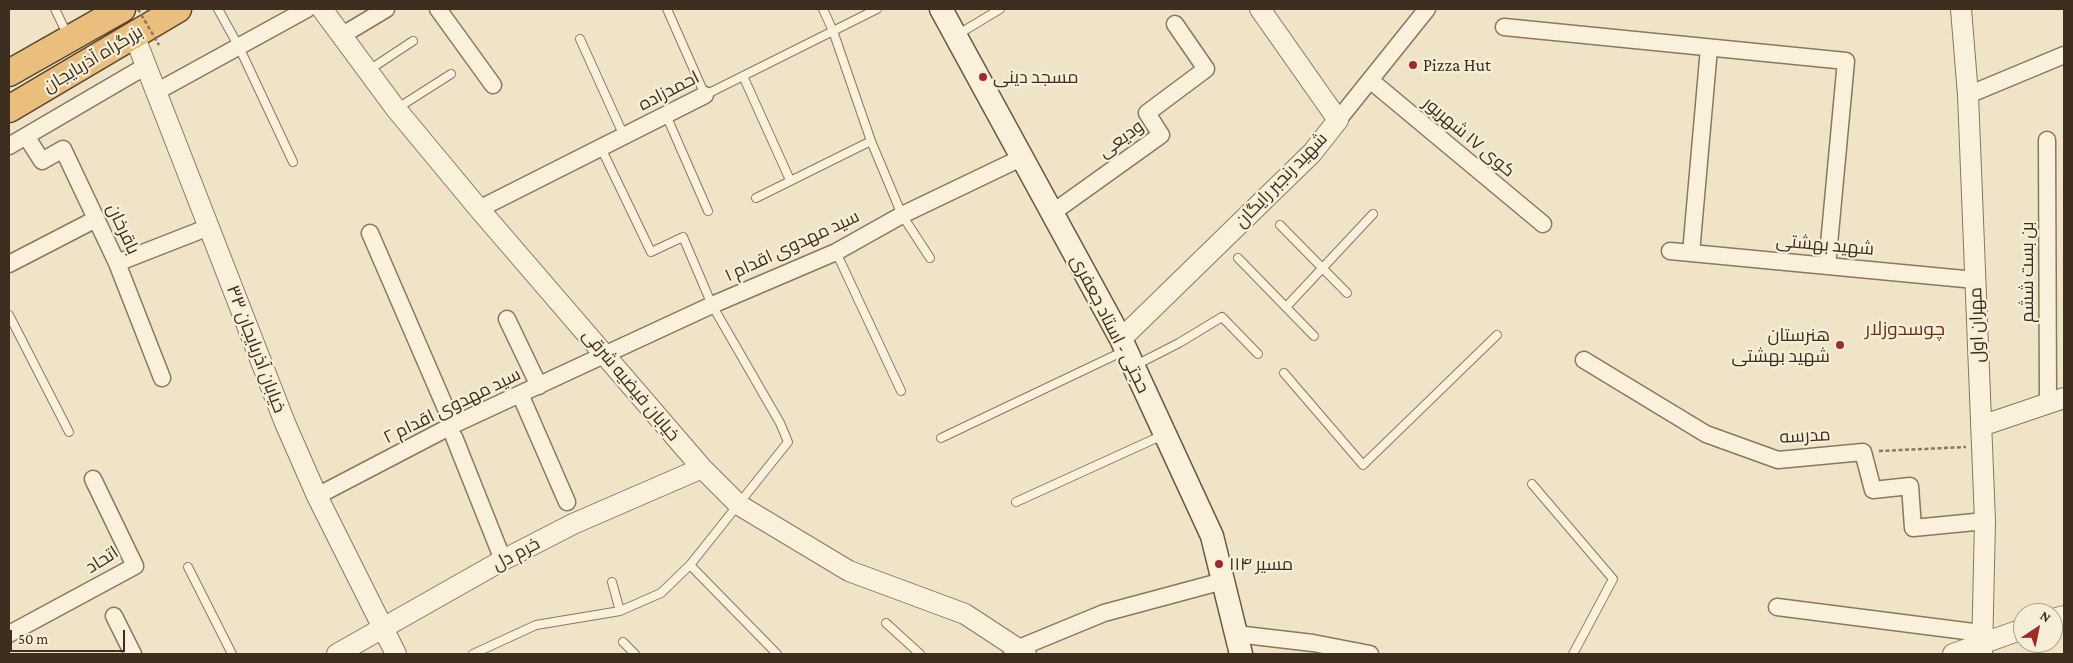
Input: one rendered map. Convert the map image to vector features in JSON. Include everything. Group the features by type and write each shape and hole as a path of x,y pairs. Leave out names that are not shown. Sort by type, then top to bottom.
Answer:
{"highway":[{"name":"بزرگراه آذربایجان","path":"9,73 68,38 124,9"},
{"name":"بزرگراه آذربایجان","path":"9,109 176,10"}],"main road":[{"name":"حجتی - استاد جعفری","path":"941,9 1127,352 1212,536 1238,644"}],"street":[{"path":"156,92 307,9"},
{"name":"خیابان فیضیه شرقی","path":"322,9 396,109 479,209 607,355 702,468 739,505 849,571 965,614 1019,652"},
{"path":"341,36 386,9"},
{"path":"438,9 493,85"},
{"path":"1260,9 1338,120"},
{"name":"شهید رنجبر رایگان","path":"1127,352 1312,153 1427,9"},
{"name":"مهران اول","path":"1961,9 1968,94 1985,521 1982,643"},
{"name":"ودیعی","path":"1052,213 1161,135 1147,113 1206,69 1175,24"},
{"path":"1504,27 1846,61 1827,266"},
{"name":"خیابان آذربایجان ۳۳","path":"134,35 285,423 318,496 396,654"},
{"path":"1691,253 1710,48"},
{"path":"1968,94 2064,55"},
{"path":"9,146 146,66"},
{"name":"کوی ۱۷ شهریور","path":"1370,80 1543,224"},
{"name":"احمدزاده","path":"479,209 705,95"},
{"name":"باقرخان","path":"26,136 42,161 63,149 117,263 162,378"},
{"name":"بن بست ششم","path":"2047,140 2056,401"},
{"name":"سید مهدوی اقدام ۱","path":"607,355 712,305 836,252 902,215 1021,158"},
{"path":"9,264 96,219"},
{"path":"117,263 209,227"},
{"path":"370,233 453,431 502,560"},
{"name":"شهید بهشتی","path":"1670,251 1975,280"},
{"path":"508,319 539,386"},
{"name":"سید مهدوی اقدام ۲","path":"318,496 453,431 520,394 607,355"},
{"name":"مدرسه","path":"1584,360 1706,434 1778,460 1863,452"},
{"path":"520,394 567,502"},
{"path":"1981,426 2056,401"},
{"path":"1863,452 1873,490 1910,486 1913,528 1985,521"},
{"name":"خرم دل","path":"337,654 384,629 502,560 573,524 702,468"},
{"name":"اتحاد","path":"9,634 135,566 93,479"},
{"path":"1019,652 1104,613 1223,581"},
{"path":"1777,607 1982,643"},
{"path":"114,616 133,654"},
{"path":"1953,654 2013,632"},
{"path":"1238,644 1312,643 1370,654"}],"lane":[{"path":"55,9 68,38"},
{"path":"218,9 239,47 293,162"},
{"path":"667,9 705,95"},
{"path":"823,9 833,31 871,141 902,215 930,258"},
{"name":"احمدزاده","path":"705,95 877,9"},
{"path":"956,36 1000,9"},
{"path":"580,39 624,136"},
{"path":"367,71 413,41"},
{"path":"396,109 450,74"},
{"path":"743,76 790,180"},
{"path":"666,115 708,212"},
{"path":"756,198 871,141"},
{"path":"473,654 536,625 620,611 661,593 690,564 788,442 780,423 712,305 684,237 651,252 601,148"},
{"path":"1287,306 1373,214"},
{"path":"1280,226 1347,293"},
{"path":"836,252 902,392"},
{"path":"1238,258 1287,306 1314,336"},
{"path":"9,315 68,432"},
{"path":"941,438 1127,352 1179,343 1222,317 1258,354"},
{"path":"1284,373 1363,465 1497,335"},
{"path":"1016,502 1165,434"},
{"path":"1532,484 1612,579 1573,654"},
{"path":"690,564 777,654"},
{"path":"188,567 232,654"},
{"path":"612,582 620,611"},
{"path":"886,623 920,654"},
{"path":"623,642 635,654"}],"path":[{"path":"124,9 159,45"},
{"path":"1863,452 1982,446"}],"place":[{"name":"Pizza Hut","path":"1413,65"},
{"name":"مسجد دینی","path":"983,77"},
{"name":"هنرستان شهید بهشتی","path":"1840,345"},
{"name":"مسیر ۱۱۴","path":"1219,564"}],"district":[{"name":"چوسدوزلار","path":"1905,329"}]}
